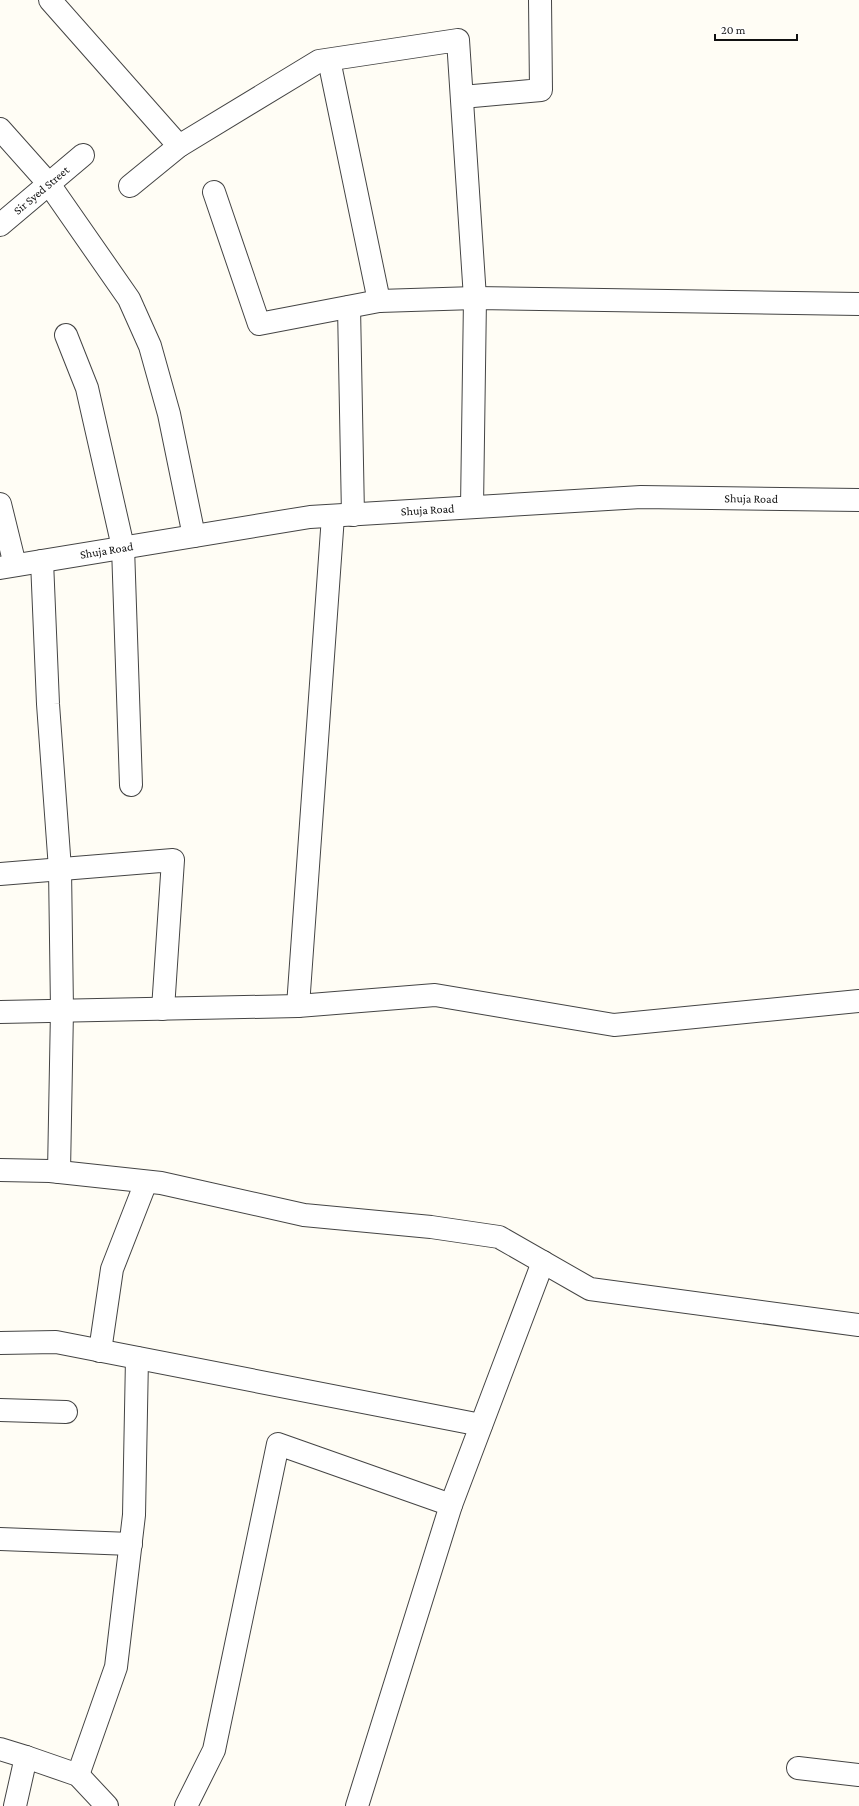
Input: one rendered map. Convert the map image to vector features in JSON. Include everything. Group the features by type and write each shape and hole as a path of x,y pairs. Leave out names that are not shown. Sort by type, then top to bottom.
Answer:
{"street":[{"path":"50,0 179,146"},
{"path":"462,97 541,90 540,0"},
{"path":"130,186 179,146 319,61 458,40 475,298 472,507"},
{"path":"330,60 379,301"},
{"path":"0,129 49,184 129,299 150,346 169,414 194,536"},
{"name":"Sir Syed Street","path":"0,225 83,155"},
{"path":"214,192 259,324 379,301 475,298 859,304"},
{"path":"298,1006 343,515 348,307"},
{"path":"66,334 87,388 123,548 131,785"},
{"name":"Shuja Road","path":"7,567 310,517 641,497 859,500"},
{"path":"0,504 7,567"},
{"path":"42,561 48,704 60,869 62,1010 59,1172"},
{"path":"0,874 173,860 163,1008"},
{"path":"0,1012 298,1006 435,995 614,1025 859,1001"},
{"path":"0,1170 59,1172 161,1183 304,1215 431,1227 499,1237 590,1289 859,1325"},
{"path":"100,1351 112,1269 146,1182"},
{"path":"357,1806 450,1505 542,1262"},
{"path":"0,1343 56,1342 481,1425"},
{"path":"78,1775 116,1667 134,1515 138,1358"},
{"path":"0,1410 66,1412"},
{"path":"186,1806 214,1750 278,1444 450,1505"},
{"path":"0,1539 131,1544"},
{"path":"0,1749 78,1775 107,1806"},
{"path":"15,1806 26,1757"},
{"path":"798,1768 859,1776"}]}
